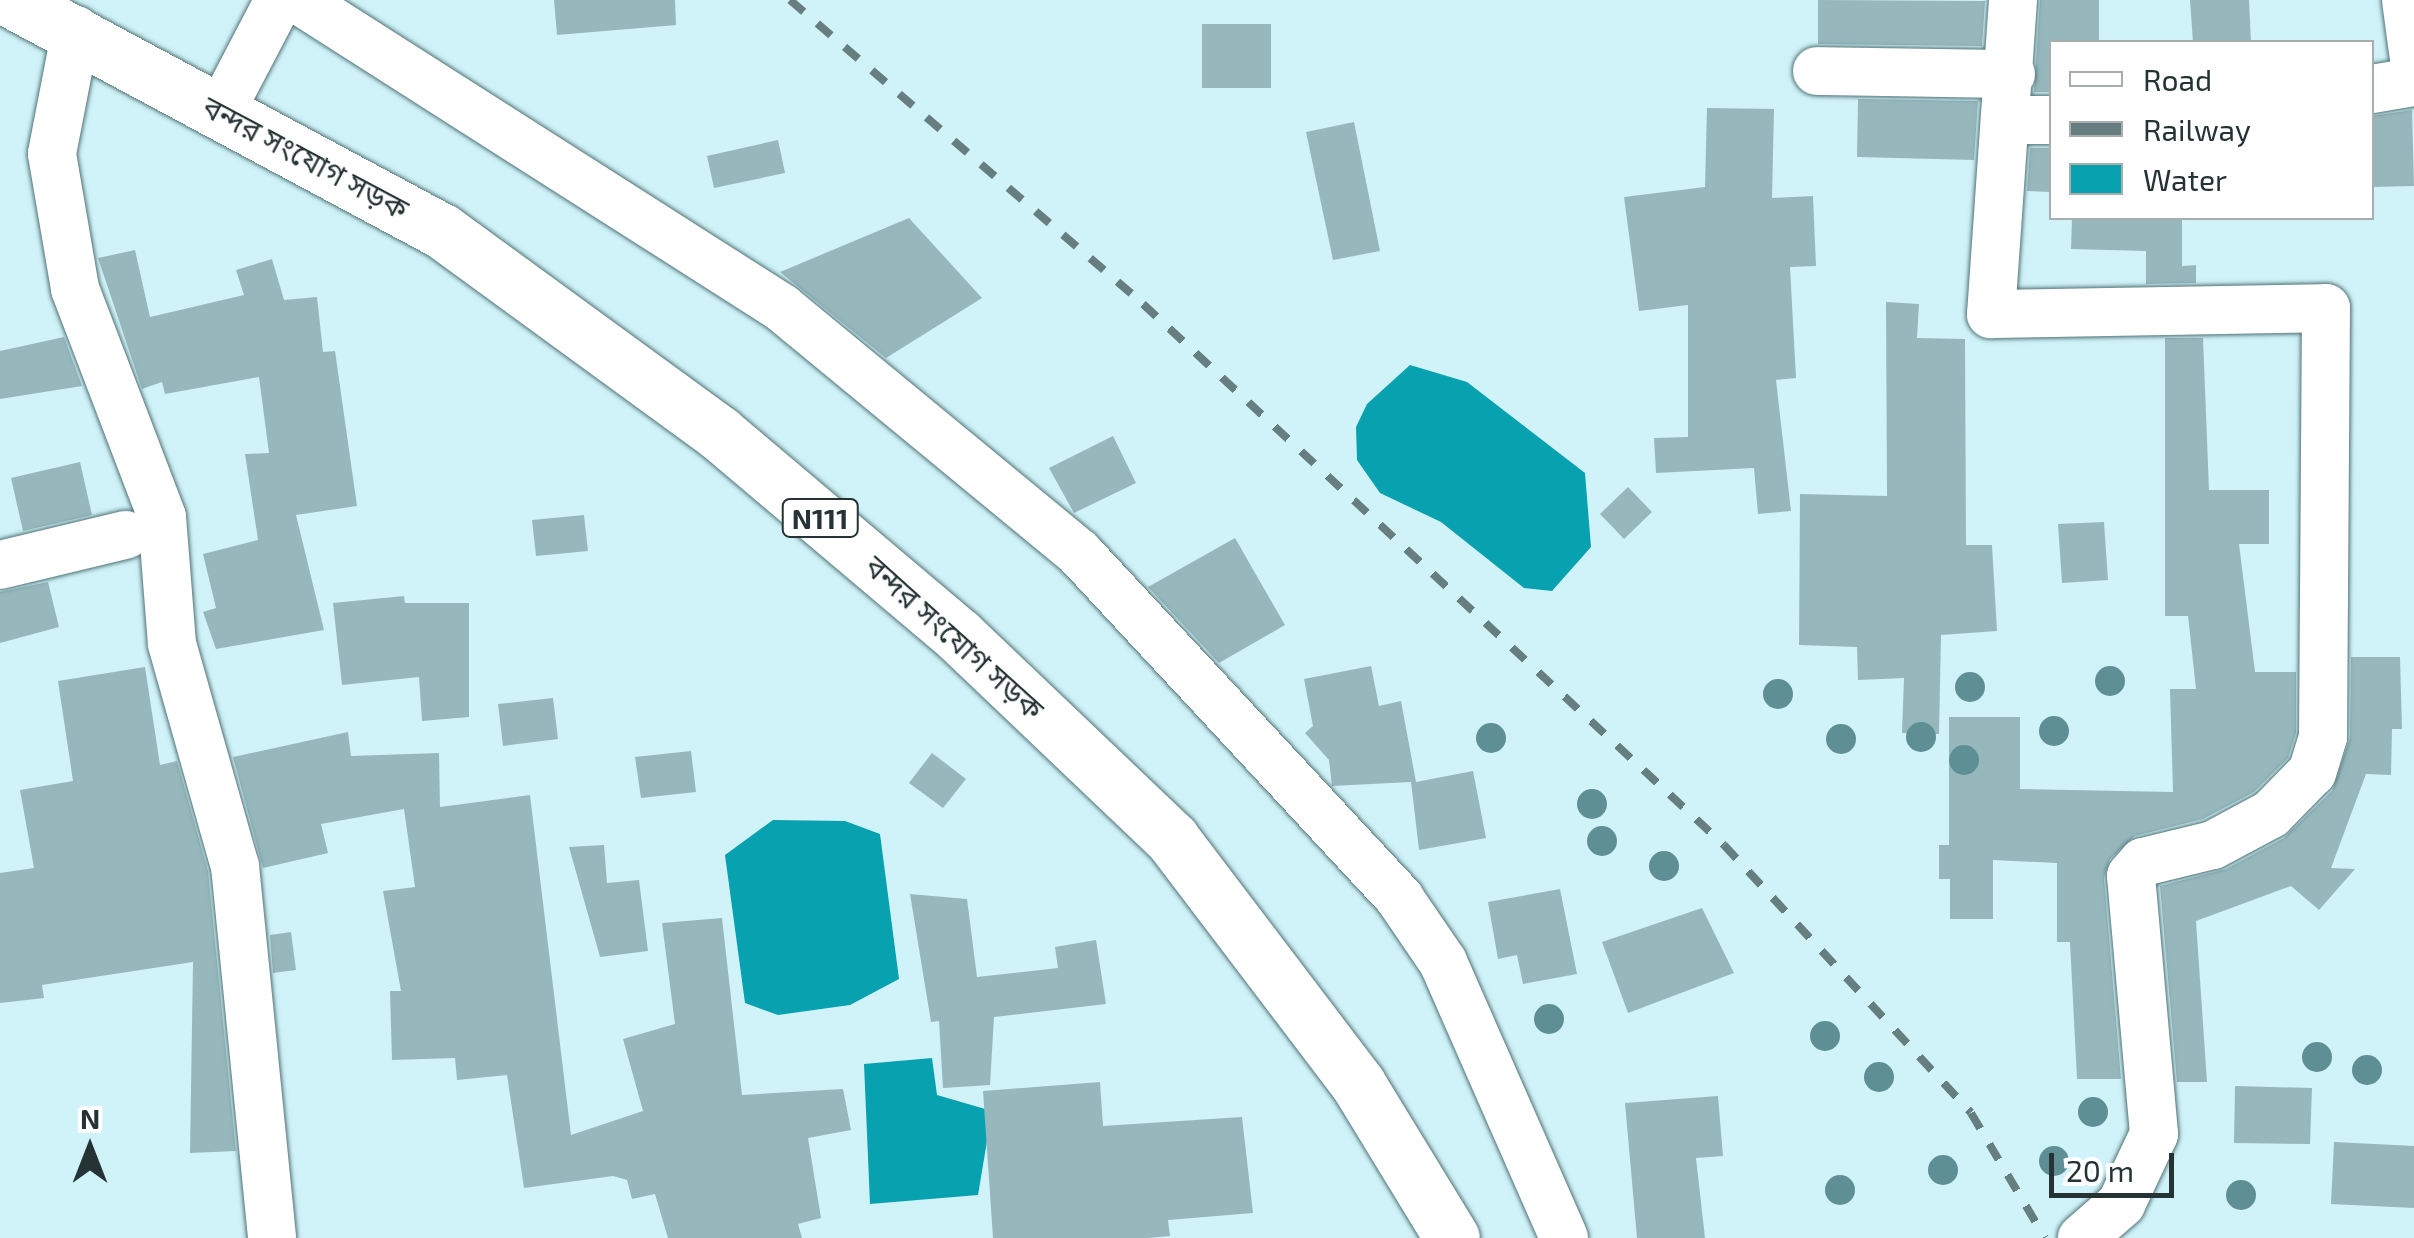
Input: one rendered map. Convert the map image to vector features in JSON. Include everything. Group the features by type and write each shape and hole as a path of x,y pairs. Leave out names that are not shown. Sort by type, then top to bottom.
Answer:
{"highway":[{"name":"বন্দর সংযোগ সড়ক","path":"11,0 76,30 442,230 719,433 960,636 1172,839 1358,1084 1452,1238"}],"street":[{"path":"221,111 279,0"},
{"path":"299,0 782,308 1079,553 1400,899 1443,962 1564,1238"},
{"path":"2013,0 2024,105 1991,314 2326,308 2323,736 2312,772 2270,814 2213,845 2143,862 2131,876 2154,1134 2144,1168 2095,1235"},
{"path":"2406,0 2414,59"},
{"path":"76,30 52,154 75,289 162,517 172,644 235,866 272,1238"},
{"path":"1817,71 2024,105"},
{"path":"2374,88 2414,82"},
{"path":"0,565 125,535"}],"water":[{"path":"1410,365 1467,382 1585,473 1591,547 1552,591 1524,588 1441,522 1380,493 1357,460 1356,427 1367,404"},
{"path":"773,820 845,821 880,834 899,979 850,1005 778,1015 745,1003 725,855"},
{"path":"932,1058 937,1095 992,1111 978,1195 870,1204 864,1064"}],"building":[{"path":"554,0 675,0 676,25 557,35"},
{"path":"1818,0 1985,1 1982,46 1818,44"},
{"path":"2040,0 2099,0 2099,40 2049,40 2049,92 2034,92"},
{"path":"2190,0 2249,0 2251,40 2193,40"},
{"path":"1202,24 1271,24 1271,88 1202,88"},
{"path":"1858,99 1978,101 1974,160 1857,157"},
{"path":"1707,108 1774,109 1772,198 1813,196 1816,266 1790,267 1796,378 1776,380 1791,511 1758,514 1754,468 1656,473 1654,438 1688,437 1688,305 1639,311 1624,197 1705,187"},
{"path":"2412,110 2414,186 2374,187 2374,116"},
{"path":"1354,122 1380,251 1333,260 1306,132"},
{"path":"778,140 785,173 714,188 707,156"},
{"path":"2030,148 2049,148 2049,192 2027,191"},
{"path":"909,218 982,298 886,358 780,272"},
{"path":"2072,220 2182,220 2182,266 2196,265 2196,283 2146,284 2146,251 2071,249"},
{"path":"135,250 150,317 244,295 236,270 272,259 284,300 317,297 323,352 335,351 357,506 296,515 324,630 216,649 203,612 216,608 203,554 258,540 245,454 269,453 259,377 165,394 162,382 142,389 98,258"},
{"path":"1886,302 1919,304 1917,338 1965,339 1966,545 1992,545 1997,631 1941,635 1939,734 1902,733 1904,678 1858,680 1857,647 1799,645 1800,494 1887,496"},
{"path":"64,337 82,386 0,399 0,351"},
{"path":"2165,338 2203,338 2209,490 2269,490 2269,544 2239,544 2255,672 2296,672 2296,733 2288,758 2254,792 2203,819 2135,836 2110,859 2104,878 2121,1079 2077,1079 2070,942 2057,942 2057,863 1993,860 1993,919 1950,919 1950,879 1939,879 1939,845 1949,845 1949,717 2020,717 2020,789 2173,792 2170,689 2196,689 2188,616 2165,616"},
{"path":"1113,436 1136,483 1074,513 1049,468"},
{"path":"80,462 92,515 23,531 11,478"},
{"path":"1628,487 1652,512 1624,539 1600,514"},
{"path":"584,515 588,551 536,556 532,520"},
{"path":"2104,522 2108,580 2062,583 2058,524"},
{"path":"1235,538 1285,625 1219,663 1148,587"},
{"path":"48,582 59,627 0,643 0,592"},
{"path":"404,596 405,603 469,603 469,717 422,721 419,677 342,685 333,603"},
{"path":"2351,657 2400,657 2402,729 2392,729 2391,775 2366,774 2331,868 2355,869 2319,910 2291,886 2196,921 2207,1082 2177,1082 2160,886 2226,869 2284,838 2332,791 2350,738"},
{"path":"1371,666 1379,706 1401,701 1416,782 1473,771 1486,838 1419,850 1411,782 1332,786 1329,760 1305,733 1313,726 1304,679"},
{"path":"145,667 160,765 177,761 208,871 236,1151 190,1153 193,962 42,985 44,998 0,1003 0,873 34,868 20,790 73,781 58,681"},
{"path":"553,698 558,739 503,746 498,704"},
{"path":"348,732 351,756 439,753 440,807 530,795 571,1135 643,1111 623,1039 675,1024 662,923 722,918 742,1095 843,1089 851,1130 808,1138 821,1218 798,1224 802,1238 668,1238 655,1194 632,1199 627,1180 613,1176 524,1188 507,1075 457,1080 455,1058 392,1060 390,991 401,991 383,891 415,887 404,809 321,824 328,853 263,868 233,757"},
{"path":"691,751 696,792 641,798 635,757"},
{"path":"932,753 966,779 943,808 909,783"},
{"path":"604,845 607,883 639,880 648,951 600,957 569,847"},
{"path":"1560,889 1577,974 1523,984 1517,955 1498,959 1488,902"},
{"path":"910,894 967,899 977,977 1058,968 1055,947 1096,940 1106,1004 994,1017 990,1085 943,1088 939,1021 931,1022"},
{"path":"1702,908 1734,973 1628,1013 1602,942"},
{"path":"291,932 296,970 273,973 270,935"},
{"path":"1100,1082 1103,1126 1242,1117 1253,1213 1168,1220 1170,1236 993,1238 983,1091"},
{"path":"2235,1086 2312,1088 2310,1144 2234,1143"},
{"path":"1718,1096 1723,1156 1696,1158 1705,1238 1637,1238 1625,1103"},
{"path":"2334,1142 2414,1146 2414,1208 2331,1204"}],"railway":[{"path":"790,0 1143,304 1724,845 1971,1113 2045,1238"}]}
